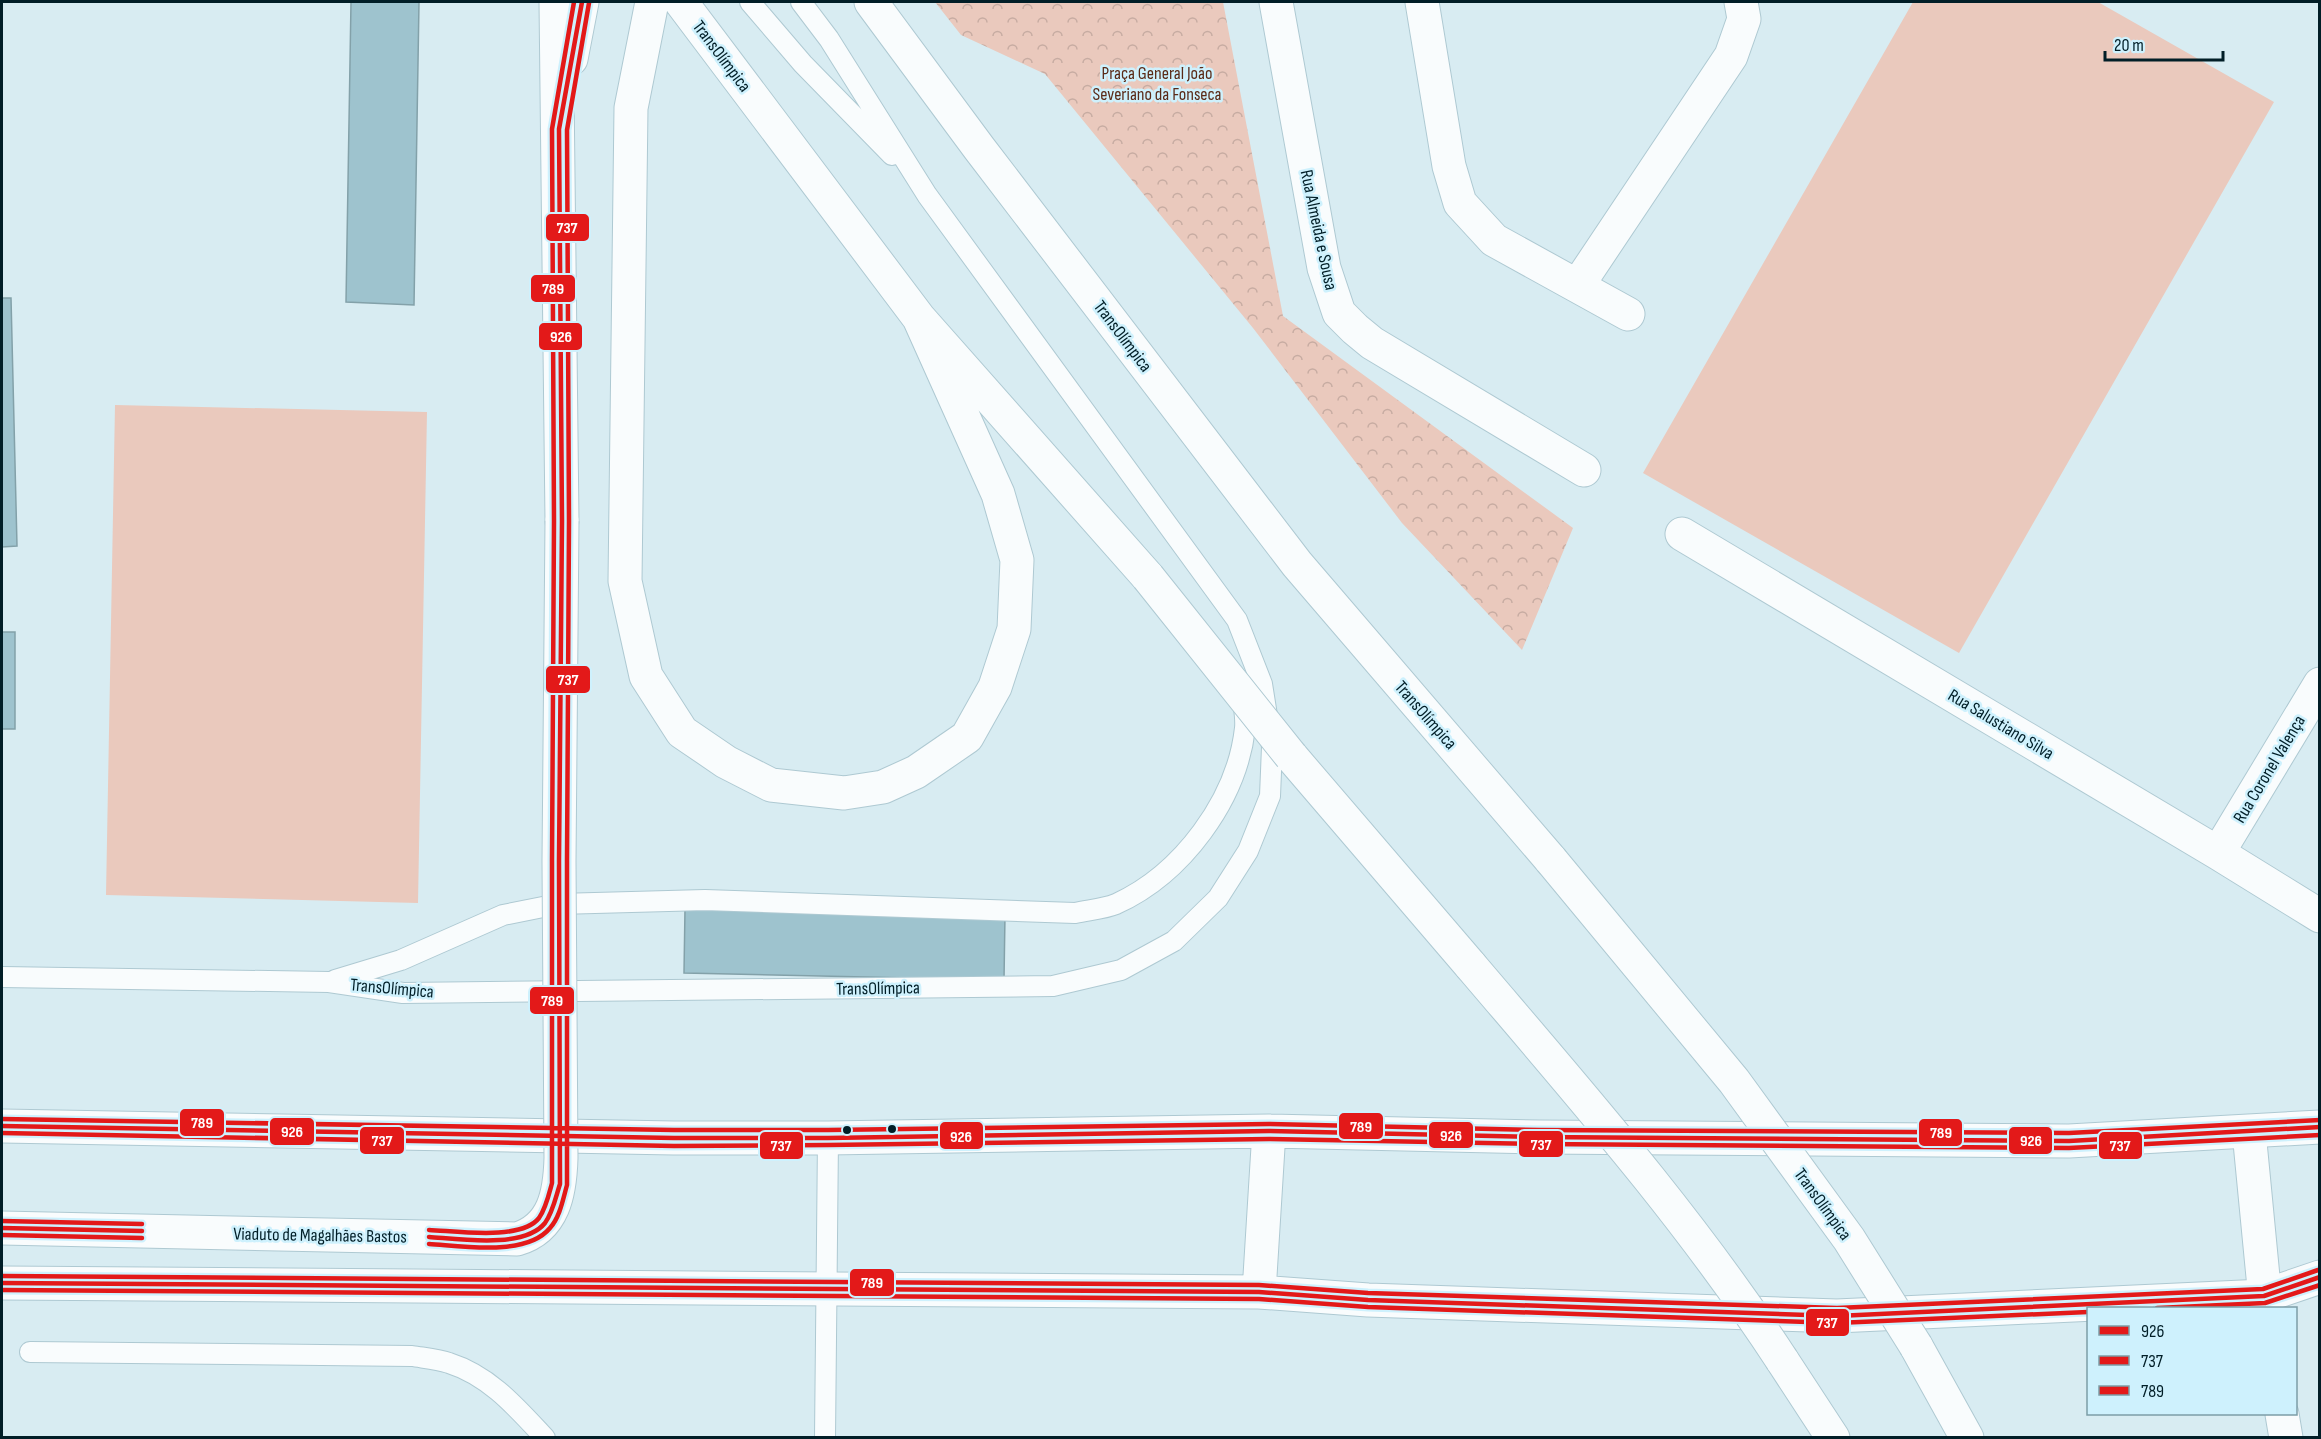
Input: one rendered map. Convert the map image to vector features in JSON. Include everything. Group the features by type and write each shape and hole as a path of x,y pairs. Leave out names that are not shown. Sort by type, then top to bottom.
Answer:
{"main road":[{"name":"Viaduto de Magalhães Bastos","path":"2,1228 517,1239 532,1235 544,1224 560,1184 561,1158 559,861 562,520 556,2"},
{"name":"Viaduto de Magalhães Bastos","path":"559,129 582,2"},
{"path":"652,2 631,108 625,581 646,676 681,732 726,762 771,785 844,792 883,787 916,772 967,737 995,687 1014,629 1017,560 998,494 920,318"},
{"name":"TransOlímpica","path":"681,2 920,318 1148,577 1291,756 1621,1142 1743,1299 1833,1437"},
{"name":"TransOlímpica","path":"871,2 979,148 1297,564 1551,860 1734,1081 1849,1239 1916,1346 1967,1437"},
{"name":"Rua Almeida e Sousa","path":"1276,2 1324,268 1339,313 1372,343 1584,470"},
{"path":"1422,2 1449,166 1460,203 1494,240 1628,314"},
{"path":"1578,285 1731,56 1744,19 1741,2"},
{"name":"Rua Salustiano Silva","path":"1682,534 2218,853 2319,916"},
{"name":"Rua Coronel Valença","path":"2218,853 2319,684"},
{"path":"2,1126 663,1138 828,1138 1269,1131 1539,1137 2069,1141 2319,1127"},
{"path":"1259,1292 1269,1131"},
{"path":"2249,1132 2265,1302"},
{"path":"2265,1302 2319,1277"},
{"path":"2,1282 1259,1292 1368,1300 1837,1316 2087,1308"},
{"path":"2112,1307 2265,1302 2319,1292"},
{"path":"2282,1415 2286,1437"}],"lane":[{"name":"TransOlímpica","path":"750,2 802,64 906,165"},
{"name":"TransOlímpica","path":"2,977 329,982 403,993 1053,986 1121,970 1174,941 1218,898 1248,851 1270,796 1272,747 1262,684 1237,620 927,195 906,165 829,39 801,2"},
{"name":"TransOlímpica","path":"329,982 401,960 503,915 558,904 705,900 1075,913 1115,905 1151,883 1186,854 1216,811 1234,772 1245,727 1237,620"},
{"path":"825,1437 828,1138"},
{"path":"30,1352 412,1356 449,1362 480,1376 504,1395 546,1437"}],"green space":[{"name":"Praça General João Severiano da Fonseca","path":"935,2 1223,2 1283,316 1573,528 1522,650 1402,523 1253,328 1045,74 961,35"},
{"path":"1913,2 2098,2 2274,102 1959,653 1643,473"},
{"path":"115,405 427,412 418,903 106,895"}],"building":[{"path":"351,2 419,2 414,305 346,302"},
{"path":"2,298 11,298 17,546 2,547"},
{"path":"2,632 15,632 15,729 2,729"},
{"path":"685,909 1005,915 1004,980 684,973"}],"transit line":[{"name":"789","path":"429,1230 471,1233 518,1230 539,1218 552,1183 554,521 552,129 574,2"},
{"name":"926","path":"429,1237 490,1240 507,1239 535,1231 548,1219 560,1184 559,861 562,521 559,129 582,2"},
{"name":"737","path":"429,1244 493,1248 526,1243 539,1237 553,1224 561,1208 567,1185 569,521 567,130 589,3"},
{"name":"789","path":"2,1119 674,1130 1269,1124 1539,1130 2069,1133 2320,1120"},
{"name":"926","path":"2,1126 674,1138 828,1138 1269,1131 1539,1137 2069,1141 2320,1127"},
{"name":"737","path":"2,1133 674,1146 1269,1139 1539,1144 2069,1148 2320,1135"},
{"name":"789","path":"2,1221 142,1224"},
{"name":"926","path":"2,1228 142,1231"},
{"name":"737","path":"2,1235 142,1238"},
{"name":"789","path":"2,1276 1259,1285 1368,1293 1837,1308 2263,1289 2318,1270"},
{"name":"926","path":"2,1283 1259,1292 1368,1300 1837,1316 2264,1296 2320,1277"},
{"name":"737","path":"2179,1307 2265,1303 2320,1285"},
{"name":"737","path":"2,1290 1259,1299 1368,1307 1837,1323 2087,1312"}]}
